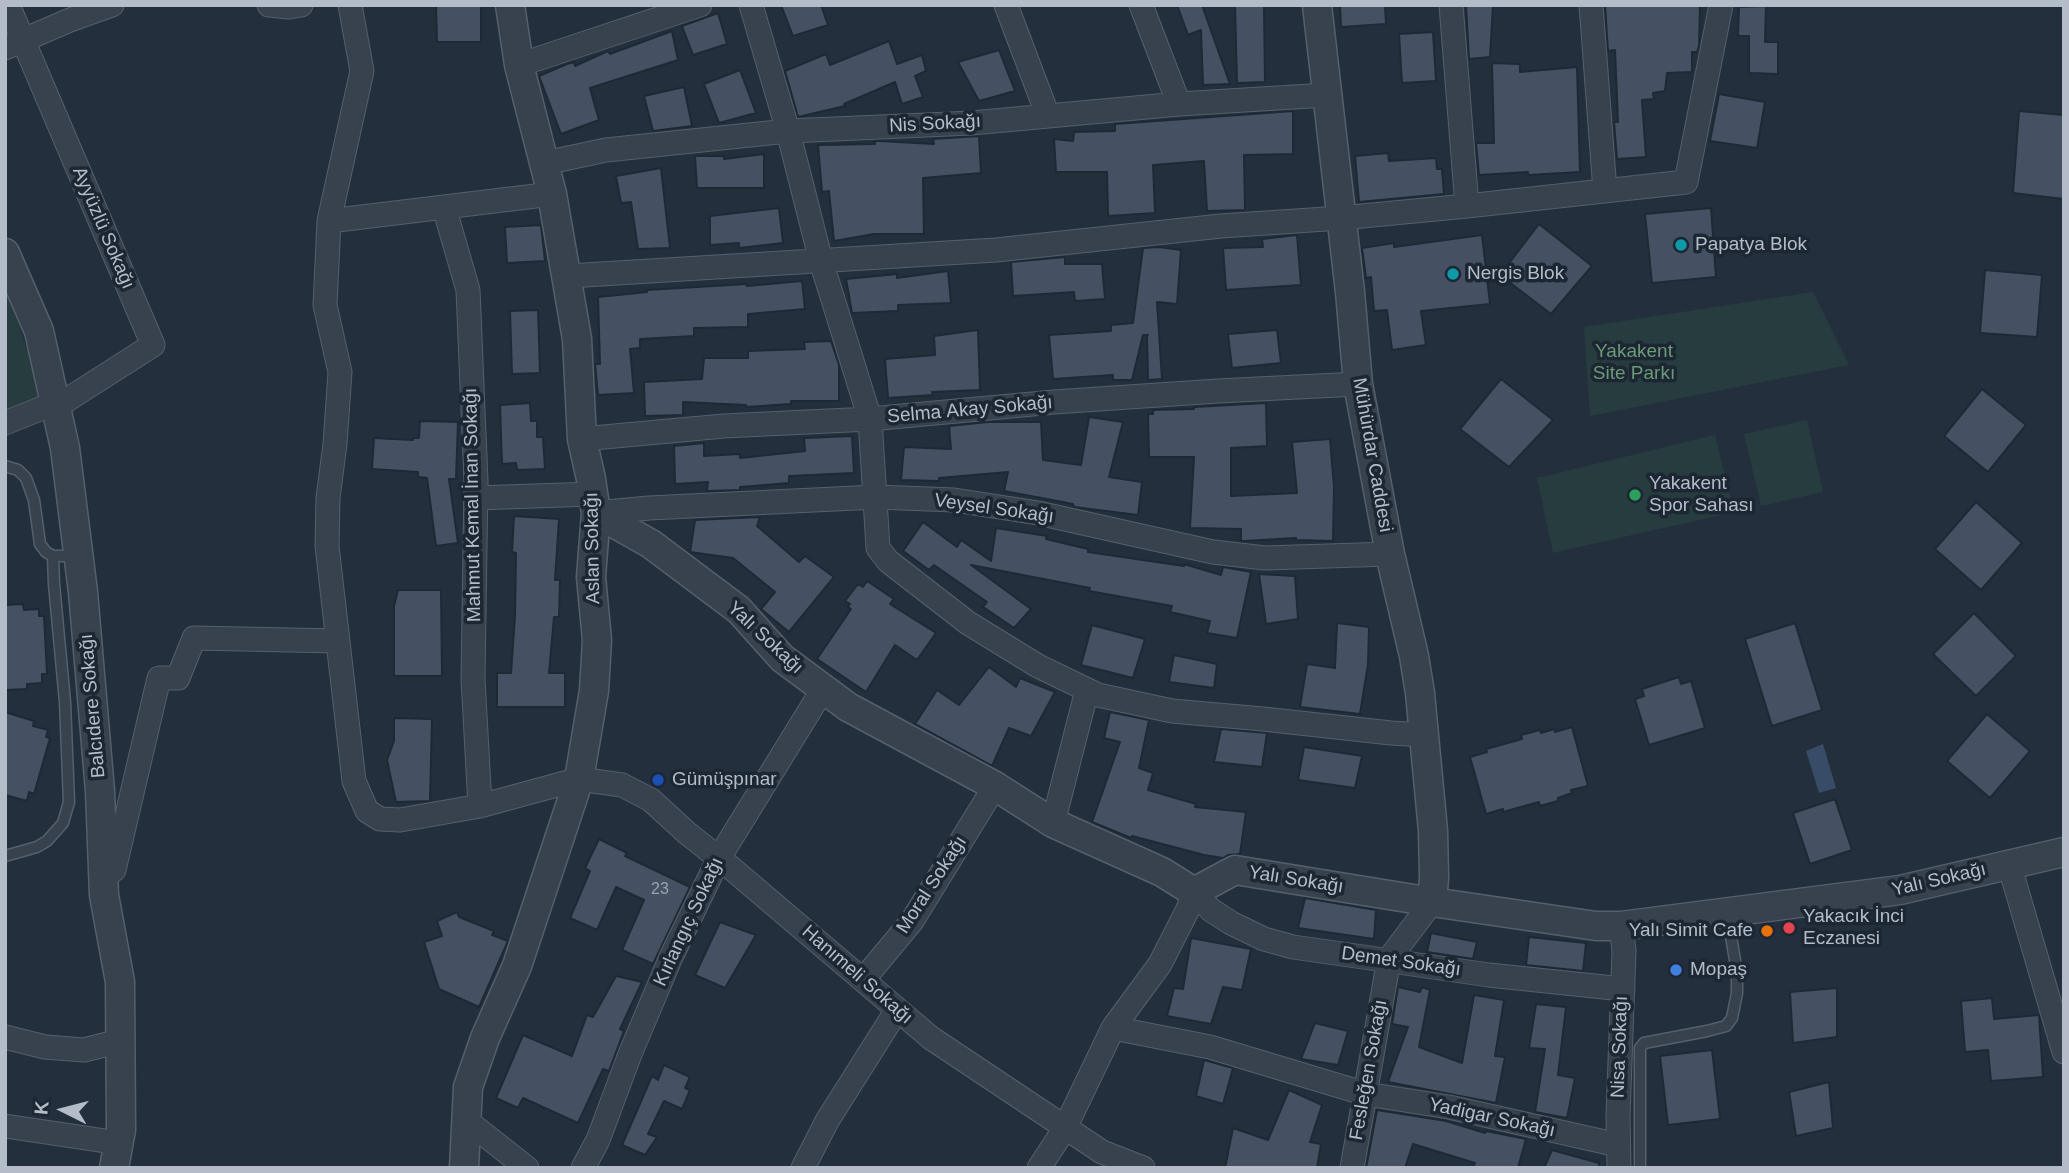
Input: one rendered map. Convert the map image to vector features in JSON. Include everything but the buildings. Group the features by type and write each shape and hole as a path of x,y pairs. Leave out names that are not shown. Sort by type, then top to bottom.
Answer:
{"street":[{"name":"Ayyüzlü Sokağı","path":"8,5 14,44 153,345 55,405"},
{"path":"14,44 111,5"},
{"path":"269,5 300,5"},
{"path":"350,5 362,71 329,221 325,305 340,372 328,498 327,546 354,781 367,811 380,819 400,820 480,806 579,779"},
{"name":"Aslan Sokağı","path":"462,1167 468,1087 485,1038 517,966 579,779 594,691 597,640 591,577 595,504 582,439 577,339 552,194 519,65 510,5"},
{"path":"519,65 700,5"},
{"path":"751,5 788,131 821,261 870,419 878,548 888,561 968,623 1038,666 1098,695 1172,711 1425,735"},
{"path":"1006,5 1048,116"},
{"path":"1141,5 1179,104"},
{"name":"Mühürdar Caddesi","path":"1317,5 1358,384 1390,554 1414,656 1425,735 1434,855 1432,902"},
{"path":"1451,5 1467,206"},
{"path":"1591,5 1605,191"},
{"path":"568,276 996,250 1221,226 1467,206 1686,182 1721,5"},
{"name":"Nis Sokağı","path":"545,163 606,150 788,131 972,123 1179,104 1326,95"},
{"path":"329,221 552,194"},
{"name":"Mahmut Kemal İnan Sokağı","path":"444,207 468,290 476,498 473,679 480,806"},
{"name":"Balcıdere Sokağı","path":"5,253 39,331 65,448 66,556 92,676 104,895 120,982 121,1130 116,1155"},
{"name":"Selma Akay Sokağı","path":"582,439 724,426 870,419 1217,390 1358,384"},
{"path":"5,423 55,405"},
{"name":"Veysel Sokağı","path":"476,498 649,508 876,497 954,500 1038,513 1213,551 1265,558 1390,554"},
{"name":"Yalı Sokağı","path":"595,504 739,610 782,658 848,707 995,786 1052,823 1162,872 1194,892 1235,870 1596,926 1621,926 1900,890 2064,852"},
{"path":"103,871 114,870 159,678 178,678 194,638 338,641"},
{"name":"Kırlangıç Sokağı","path":"583,1168 598,1140 629,1054 671,957 719,858 823,689"},
{"path":"1052,823 1087,690"},
{"name":"Hanımeli Sokağı","path":"579,779 622,785 651,800 931,1038 1102,1152 1143,1168"},
{"name":"Moral Sokağı","path":"863,981 912,921 995,786"},
{"path":"2009,864 2064,1052"},
{"path":"1039,1168 1065,1128 1113,1028 1160,964 1194,892"},
{"name":"Demet Sokağı","path":"1194,892 1211,910 1231,923 1265,939 1293,947 1489,975 1623,989"},
{"name":"Fesleğen Sokağı","path":"1352,1168 1389,959 1432,902"},
{"name":"Nisa Sokağı","path":"1619,1156 1624,951 1621,926"},
{"path":"803,1168 827,1121 897,1010"},
{"name":"Yadigar Sokağı","path":"1113,1028 1210,1046 1366,1094 1449,1107 1619,1156"},
{"path":"5,1037 45,1047 84,1050 120,1041"},
{"path":"466,1120 527,1168"},
{"path":"5,1126 116,1155"}],"lane":[{"path":"5,466 18,470 26,478 34,500 40,544 46,552 66,556 54,584 65,702 69,802 62,823 47,841 37,847 5,856"},
{"path":"1640,1168 1640,1048 1643,1043 1726,1026 1732,1018 1737,993 1737,972 1727,913"}],"green space":[{"path":"5,286 34,369 39,397 5,413"},
{"name":"Yakakent Site Parkı","path":"1813,292 1849,365 1590,416 1584,327"},
{"path":"1807,420 1823,492 1761,506 1744,434"},
{"name":"Yakakent Spor Sahası","path":"1715,435 1734,512 1553,553 1537,478"}],"water":[{"path":"1823,744 1836,788 1819,793 1806,751"}],"place":[{"name":"Papatya Blok","path":"1681,245"},
{"name":"Nergis Blok","path":"1453,274"},
{"name":"Yakakent Spor Sahası","path":"1635,495"},
{"name":"Gümüşpınar","path":"658,780"},
{"name":"Yakacık İnci Eczanesi","path":"1789,928"},
{"name":"Yalı Simit Cafe","path":"1767,931"},
{"name":"Mopaş","path":"1676,970"}]}
